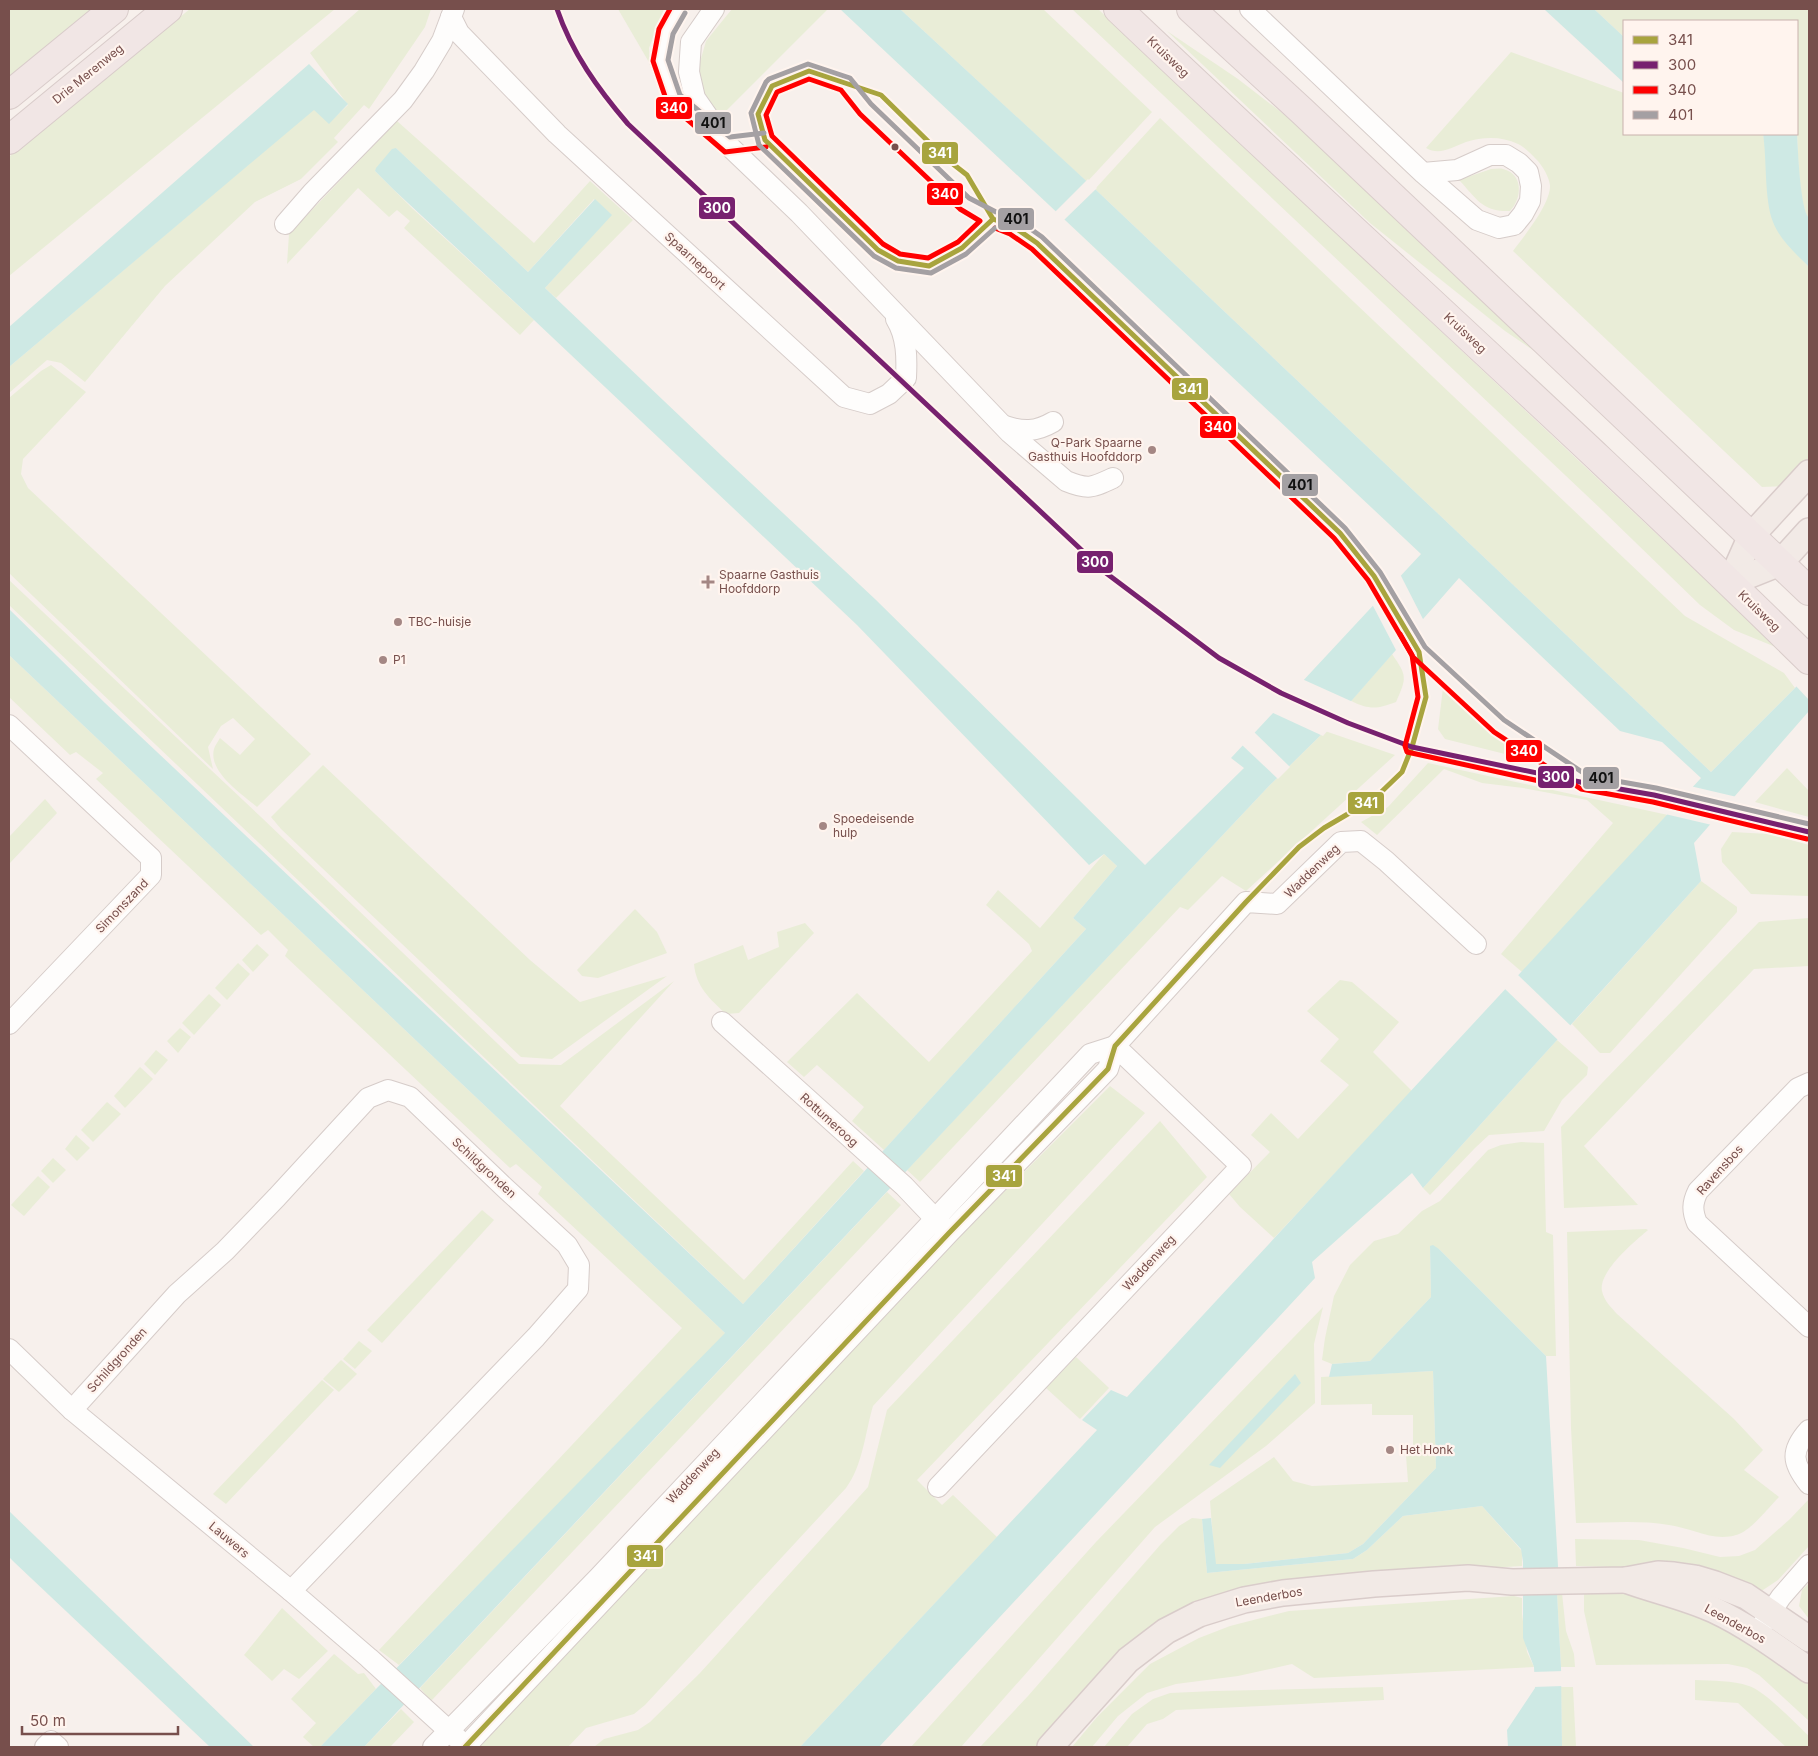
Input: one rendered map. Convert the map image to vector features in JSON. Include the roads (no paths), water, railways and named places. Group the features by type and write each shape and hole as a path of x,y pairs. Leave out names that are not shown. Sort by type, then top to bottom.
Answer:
{"highway":[{"path":"9,95 114,9"},
{"name":"Drie Merenweg","path":"9,140 168,9"},
{"name":"Kruisweg","path":"1118,9 1231,117 1451,319 1808,658"},
{"path":"1191,9 1309,118 1809,591"}],"main road":[{"path":"1730,583 1751,536 1809,473"},
{"path":"1730,583 1780,563 1809,531"},
{"name":"Leenderbos","path":"1050,1747 1128,1660 1166,1631 1199,1614 1244,1600 1283,1593 1374,1584 1468,1578 1512,1582 1626,1580 1658,1574 1695,1578 1740,1593 1809,1639"},
{"name":"Leenderbos","path":"1626,1580 1702,1605 1727,1616 1809,1670"},
{"name":"Leenderbos","path":"1066,1747 1134,1670 1164,1646 1201,1628 1234,1616 1277,1606 1467,1590 1512,1582"}],"street":[{"name":"Spaarnepoort","path":"678,9 666,31 660,61 674,99 728,145 799,213 1010,433 1066,480 1083,487 1094,487 1113,478"},
{"name":"Spaarnepoort","path":"714,9 691,42 689,72 694,98 728,145"},
{"path":"1250,9 1423,172 1478,220 1499,228 1514,225 1530,201 1531,186 1528,172 1519,163 1506,155 1490,155 1457,170 1423,172"},
{"name":"Spaarnepoort","path":"453,13 459,33 557,134 844,397 870,404 890,394 906,378 907,357 902,328 890,308"},
{"name":"Spaarnepoort","path":"285,224 403,100 424,71 442,41 453,13"},
{"path":"1005,426 1018,430 1032,431 1053,422"},
{"name":"Simonszand","path":"9,724 151,858 151,875 9,1024"},
{"name":"Waddenweg","path":"449,1731 466,1747 949,1233 1108,1069 1115,1046 1246,902 1277,904 1341,842 1361,841 1386,861 1476,944"},
{"name":"Rottumeroog","path":"722,1022 865,1153 904,1186 934,1219"},
{"name":"Waddenweg","path":"434,1747 598,1578 1090,1054 1115,1046"},
{"name":"Waddenweg","path":"938,1487 1241,1166 1115,1046"},
{"name":"Ravensbos","path":"1809,1083 1798,1088 1698,1192 1693,1200 1693,1214 1697,1223 1809,1327"},
{"name":"Schildgronden","path":"72,1410 177,1294 225,1251 368,1098 388,1090 410,1097 568,1245 579,1265 578,1289 536,1337 291,1591"},
{"path":"934,1219 949,1233"},
{"name":"Lauwers","path":"9,1348 72,1410 291,1591 449,1731"},
{"path":"1809,1430 1796,1448 1795,1461 1809,1484"},
{"path":"1756,1634 1781,1597 1809,1566"},
{"path":"45,1747 51,1740 58,1747"}],"water":[{"path":"840,9 900,9 1095,189 1711,772 1809,672 1809,711 1694,843 1701,881 1423,1188 1412,1173 1312,1262 1315,1278 879,1747 800,1747 1097,1430 1082,1420 1111,1390 1127,1397 1701,778 1662,742 1620,731 1459,578 1325,731 1268,787 364,1747 320,1747 725,1333 9,655 9,609 105,703 743,1304 1086,929 1073,918 1117,866 1104,854 1089,865 857,625 394,190 375,171 392,149 396,148 528,272 595,199 612,215 545,288 875,599 1145,865 1244,768 1231,758 1421,554"},
{"path":"1544,9 1594,9 1623,36 1623,82"},
{"path":"309,64 348,104 329,124 314,110 9,367 9,327"},
{"path":"1763,135 1797,135 1803,203 1809,218 1809,267 1780,235 1773,222 1768,202"},
{"path":"1433,1245 1546,1356 1558,1566 1557,1593 1561,1667 1562,1747 1508,1747 1507,1730 1535,1688 1534,1667 1523,1638 1523,1562 1521,1549 1482,1506 1403,1516 1367,1550 1353,1559 1207,1573 1202,1519 1211,1518 1216,1564 1244,1564 1348,1553 1363,1544 1436,1468 1433,1371 1329,1377 1332,1364 1370,1361 1431,1297 1430,1246"},
{"path":"1295,1374 1301,1383 1220,1468 1209,1465"},
{"path":"9,1511 254,1747 210,1747 14,1562 9,1557"}],"place":[{"name":"Q-Park Spaarne Gasthuis Hoofddorp","path":"1152,450"},
{"name":"Spaarne Gasthuis Hoofddorp","path":"708,582"},
{"name":"TBC-huisje","path":"398,622"},
{"name":"P1","path":"383,660"},
{"name":"Spoedeisende hulp","path":"823,826"},
{"name":"Het Honk","path":"1390,1450"}]}
